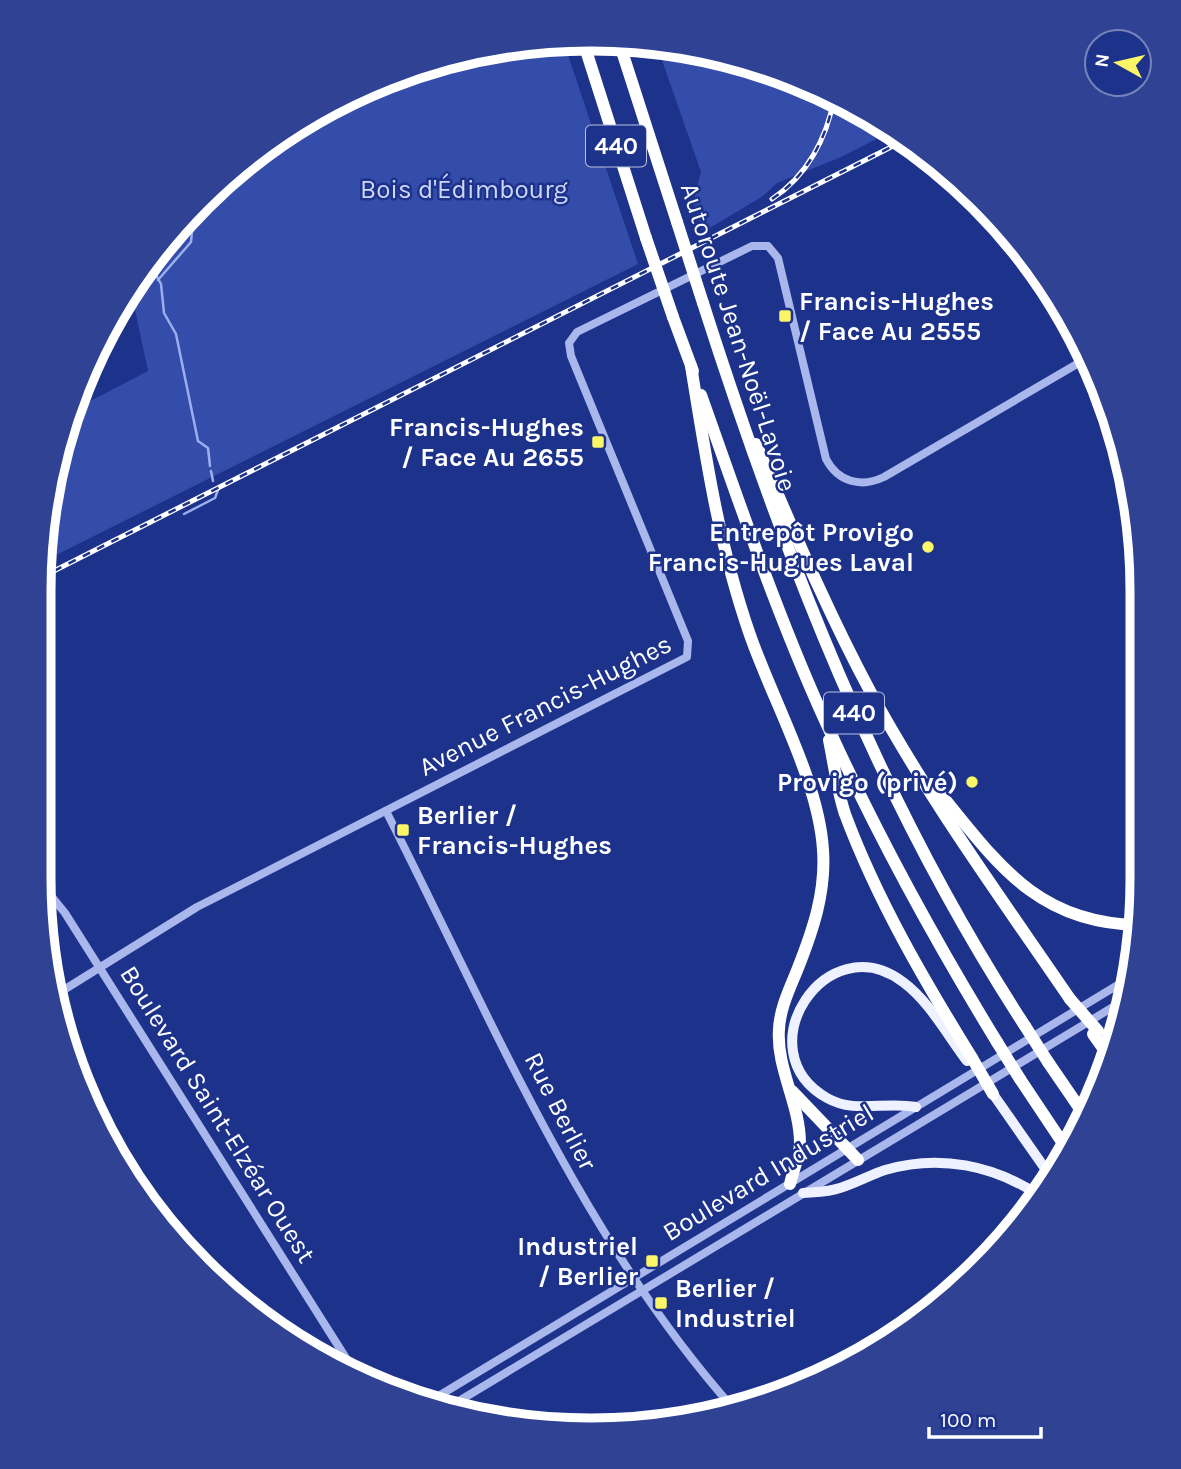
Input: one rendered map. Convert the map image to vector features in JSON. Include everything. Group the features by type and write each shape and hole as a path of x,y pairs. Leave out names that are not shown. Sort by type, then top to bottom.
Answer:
{"highway":[{"name":"Autoroute Jean-Noël-Lavoie","path":"586,51 673,317 766,575 823,716 893,860 997,1042 1062,1141"},
{"name":"Autoroute Jean-Noël-Lavoie","path":"622,52 777,527 853,710 937,877 1025,1026 1079,1108"},
{"path":"691,366 713,505 727,560 761,664 813,798 822,833 824,874 819,908 779,1024 780,1052 791,1090 800,1145 790,1184"},
{"path":"728,379 824,598 900,743 1104,1047"},
{"path":"823,716 844,811 858,845 907,947 969,1060 993,1094"},
{"path":"900,743 988,852 1026,890 1053,906 1084,918 1128,924"},
{"path":"1095,1032 1105,1042"},
{"path":"791,1090 859,1160"}],"main road":[{"path":"916,1107 892,1102 865,1107 847,1105 825,1097 808,1081 796,1059 793,1033 800,1007 817,985 836,973 856,968 877,970 896,977 917,995 969,1060"},
{"path":"993,1094 1045,1168"},
{"path":"803,1193 838,1189 891,1168 939,1162 988,1170 1030,1190"}],"street":[{"name":"Avenue Francis-Hughes","path":"63,991 197,907 677,664 689,654 688,641 571,356 569,341 577,332 752,246 770,247 778,258 824,455 835,472 857,483 884,477 1080,363"},
{"name":"Rue Berlier","path":"386,811 575,1184 686,1354 727,1401"},
{"name":"Boulevard Saint-Elzéar Ouest","path":"52,896 65,913 348,1361"},
{"name":"Boulevard Industriel","path":"438,1396 1120,984"},
{"name":"Boulevard Industriel","path":"458,1402 1115,1006"}],"green space":[{"name":"Bois d'Édimbourg","path":"567,52 638,264 52,557 61,485 84,404 148,371 134,304 162,262 185,235 209,209 262,162 352,106 417,79 485,61"},
{"path":"660,55 696,61 764,79 829,106 881,136 841,157 777,183 763,196 703,232 693,203 701,172"}],"waterway":[{"path":"158,280 191,242 192,227"},
{"path":"155,273 161,284 164,313 176,334 198,441 208,448 210,466"},
{"path":"211,471 213,481"},
{"path":"184,514 215,498 218,490"}],"railway":[{"path":"772,199 795,179 814,155 832,108"},
{"path":"52,572 895,145"}],"place":[{"name":"Francis-Hughes / Face Au 2555","path":"785,316"},
{"name":"Francis-Hughes / Face Au 2655","path":"598,442"},
{"name":"Entrepôt Provigo Francis-Hugues Laval","path":"928,547"},
{"name":"Provigo (privé)","path":"972,782"},
{"name":"Berlier / Francis-Hughes","path":"403,830"},
{"name":"Industriel / Berlier","path":"652,1261"},
{"name":"Berlier / Industriel","path":"661,1303"}]}
